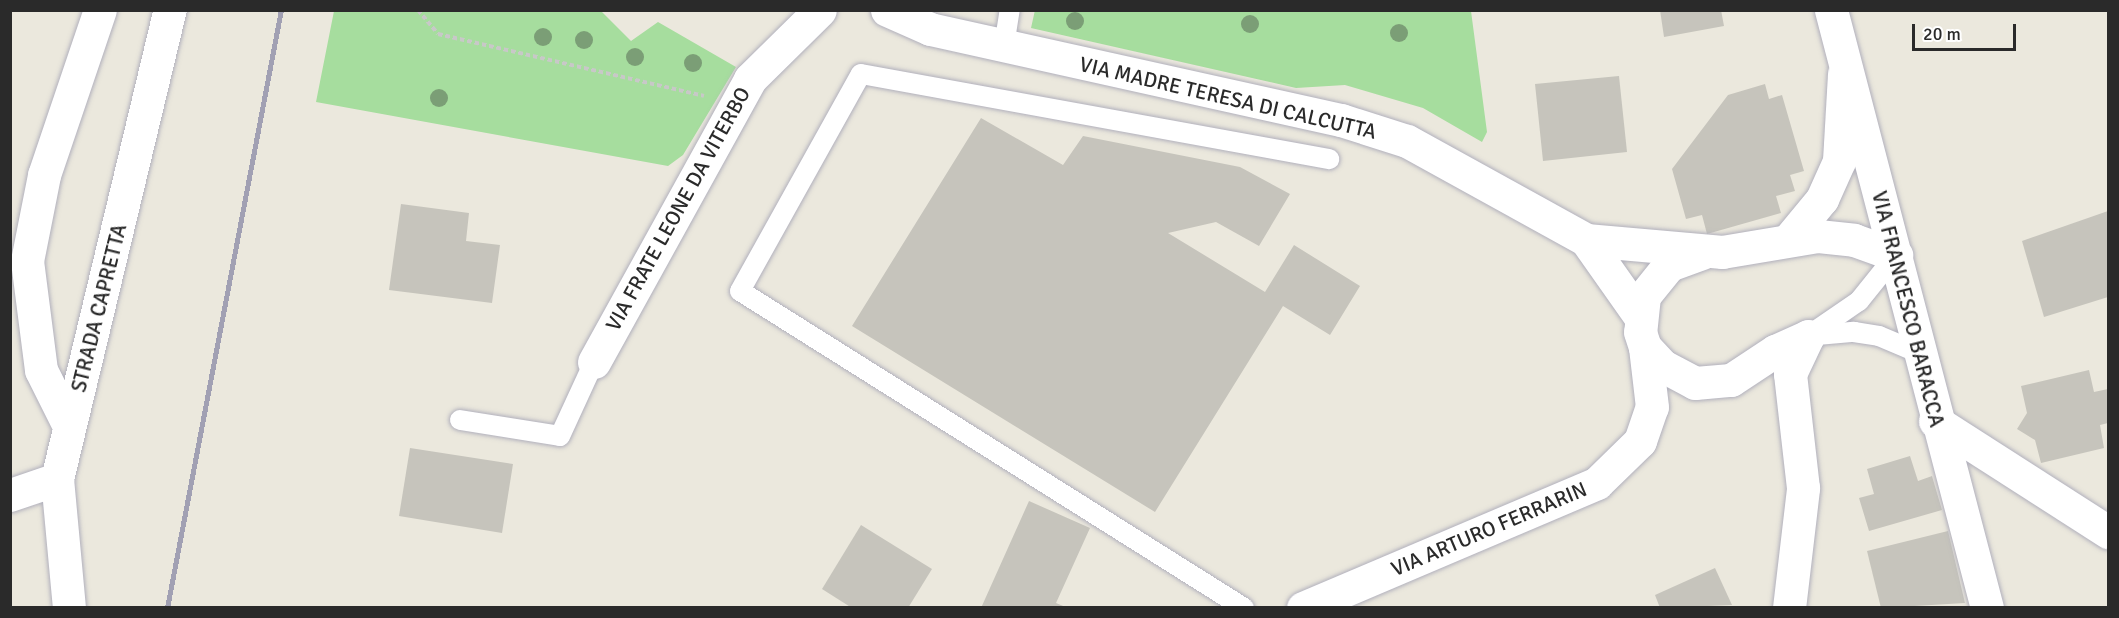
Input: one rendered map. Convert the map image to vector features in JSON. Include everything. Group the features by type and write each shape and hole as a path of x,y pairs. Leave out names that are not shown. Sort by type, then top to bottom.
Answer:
{"street":[{"path":"68,424 41,370 27,261 44,175 100,10"},
{"name":"STRADA CAPRETTA","path":"69,608 57,479 68,424 171,10"},
{"name":"VIA FRATE LEONE DA VITERBO","path":"594,362 750,79 820,10"},
{"name":"VIA MADRE TERESA DI CALCUTTA","path":"888,10 930,29 1341,120 1407,141 1586,240"},
{"name":"VIA FRANCESCO BARACCA","path":"1831,10 1896,255 1935,421 1987,608"},
{"path":"1789,239 1822,199 1839,161 1845,60"},
{"path":"1586,240 1706,252 1756,248 1789,239 1818,236 1854,240 1896,255"},
{"path":"1586,240 1639,315"},
{"path":"1639,315 1644,296 1669,266 1706,252"},
{"name":"VIA ARTURO FERRARIN","path":"1303,608 1520,518 1597,483 1641,441 1652,407 1639,315"},
{"path":"1645,347 1678,376 1713,384 1731,380 1775,351 1808,336"},
{"path":"1789,608 1803,488 1790,374 1808,336"},
{"path":"1935,421 2109,532"},
{"path":"10,495 57,479"}],"lane":[{"path":"1004,46 1010,10"},
{"path":"1244,608 740,291 861,74 1329,159"},
{"path":"1808,336 1859,301 1896,255"},
{"path":"1808,336 1871,334 1919,353"},
{"path":"460,420 560,436 594,362"}],"path":[{"path":"418,10 438,34 737,103"}],"green space":[{"path":"1035,10 1471,11 1487,132 1482,142 1423,108 1345,85 1296,88 1031,28"},
{"path":"334,11 601,11 631,41 658,22 736,67 683,155 668,166 316,102"}],"building":[{"path":"1660,10 1721,10 1724,26 1664,37"},
{"path":"1619,76 1627,152 1543,161 1535,84"},
{"path":"1765,84 1769,99 1782,95 1804,171 1790,175 1795,191 1776,196 1781,213 1707,234 1702,215 1686,219 1672,169 1728,95"},
{"path":"981,118 1063,165 1083,136 1240,167 1290,194 1259,246 1216,222 1168,233 1265,292 1294,245 1360,286 1330,335 1283,306 1155,512 852,326"},
{"path":"401,204 469,213 466,241 500,245 492,303 389,290"},
{"path":"2108,211 2108,297 2044,317 2022,241"},
{"path":"2089,370 2094,392 2108,389 2108,423 2100,425 2104,448 2041,463 2035,440 2017,429 2027,413 2021,386"},
{"path":"410,448 513,464 502,533 399,516"},
{"path":"1910,456 1918,481 1932,476 1942,510 1869,531 1859,498 1874,494 1867,469"},
{"path":"1029,501 1090,528 1056,603 1068,608 981,608"},
{"path":"861,525 932,569 908,608 852,608 822,589"},
{"path":"1948,531 1965,603 1881,608 1867,551"},
{"path":"1715,568 1732,605 1660,608 1655,595"}],"railway":[{"path":"167,608 281,10"}]}
